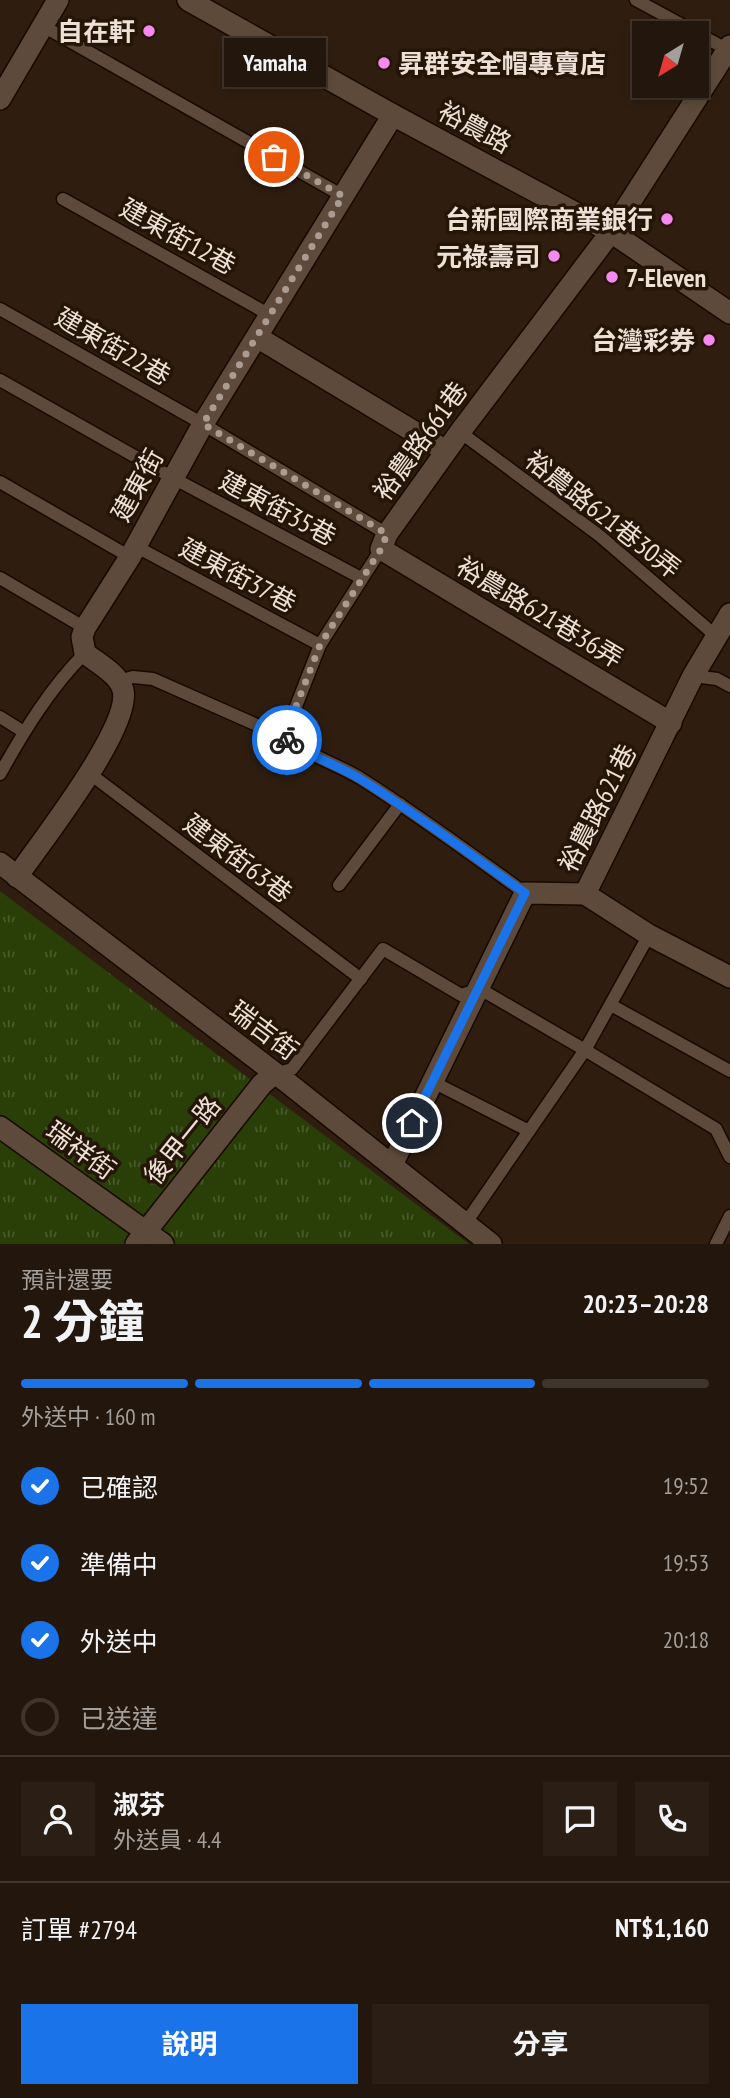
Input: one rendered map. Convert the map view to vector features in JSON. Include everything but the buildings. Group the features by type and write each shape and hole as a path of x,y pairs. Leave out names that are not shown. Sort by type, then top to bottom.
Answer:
{"street":[{"path":"0,99 58,0"},
{"name":"裕農路","path":"188,0 393,115 611,232 730,313"},
{"name":"裕農路661巷","path":"384,541 446,451 611,232 730,49"},
{"name":"建東街","path":"85,628 132,551 203,424 393,115"},
{"path":"257,337 446,451"},
{"name":"裕農路621巷36弄","path":"384,541 671,723"},
{"name":"裕農路621巷","path":"525,893 585,894 693,676 730,614"},
{"path":"17,877 89,773 121,715 124,697 119,681 85,653 82,636 85,628"},
{"name":"瑞吉街","path":"0,863 392,1164 491,1244"},
{"path":"392,1164 525,893"},
{"path":"585,894 649,936 730,977"},
{"name":"後甲一路","path":"148,1240 262,1084 274,1074"},
{"name":"瑞祥街","path":"0,1127 148,1240"}],"lane":[{"path":"636,0 730,49"},
{"path":"43,26 343,196"},
{"name":"建東街12巷","path":"63,199 270,315"},
{"name":"建東街22巷","path":"0,309 203,424 384,541"},
{"name":"建東街35巷","path":"0,380 173,478 361,578"},
{"name":"裕農路621巷30弄","path":"460,432 600,536 716,636"},
{"name":"建東街37巷","path":"0,482 320,645"},
{"name":"裕農路661巷","path":"284,737 320,645 384,541"},
{"path":"0,578 85,628"},
{"path":"0,774 24,732 69,669 85,653"},
{"path":"693,676 717,679 730,686"},
{"path":"119,681 133,677 153,679 284,737 298,748 345,769 400,804 525,893"},
{"path":"0,717 24,732"},
{"name":"建東街63巷","path":"89,773 361,979"},
{"path":"339,886 400,804"},
{"path":"465,1224 585,1050 649,936"},
{"path":"274,1074 292,1069 383,949 461,995 480,989 585,1050 716,1129 730,1157"},
{"path":"611,1004 730,1071"},
{"path":"433,1082 529,1130"},
{"path":"716,1244 730,1216"}],"green space":[{"path":"0,891 469,1244 0,1244"}],"way so far":[{"path":"274,157 343,196 203,424 387,534 381,549 320,645 284,737 287,740"}],"place":[{"name":"自在軒","path":"149,31"},
{"name":"昇群安全帽專賣店","path":"384,63"},
{"name":"Yamaha","path":"274,157"},
{"name":"台新國際商業銀行","path":"667,219"},
{"name":"元祿壽司","path":"554,256"},
{"name":"7-Eleven","path":"612,277"},
{"name":"台灣彩券","path":"709,340"}],"route":[{"path":"287,740 298,748 345,769 400,804 525,893 412,1123"}]}
